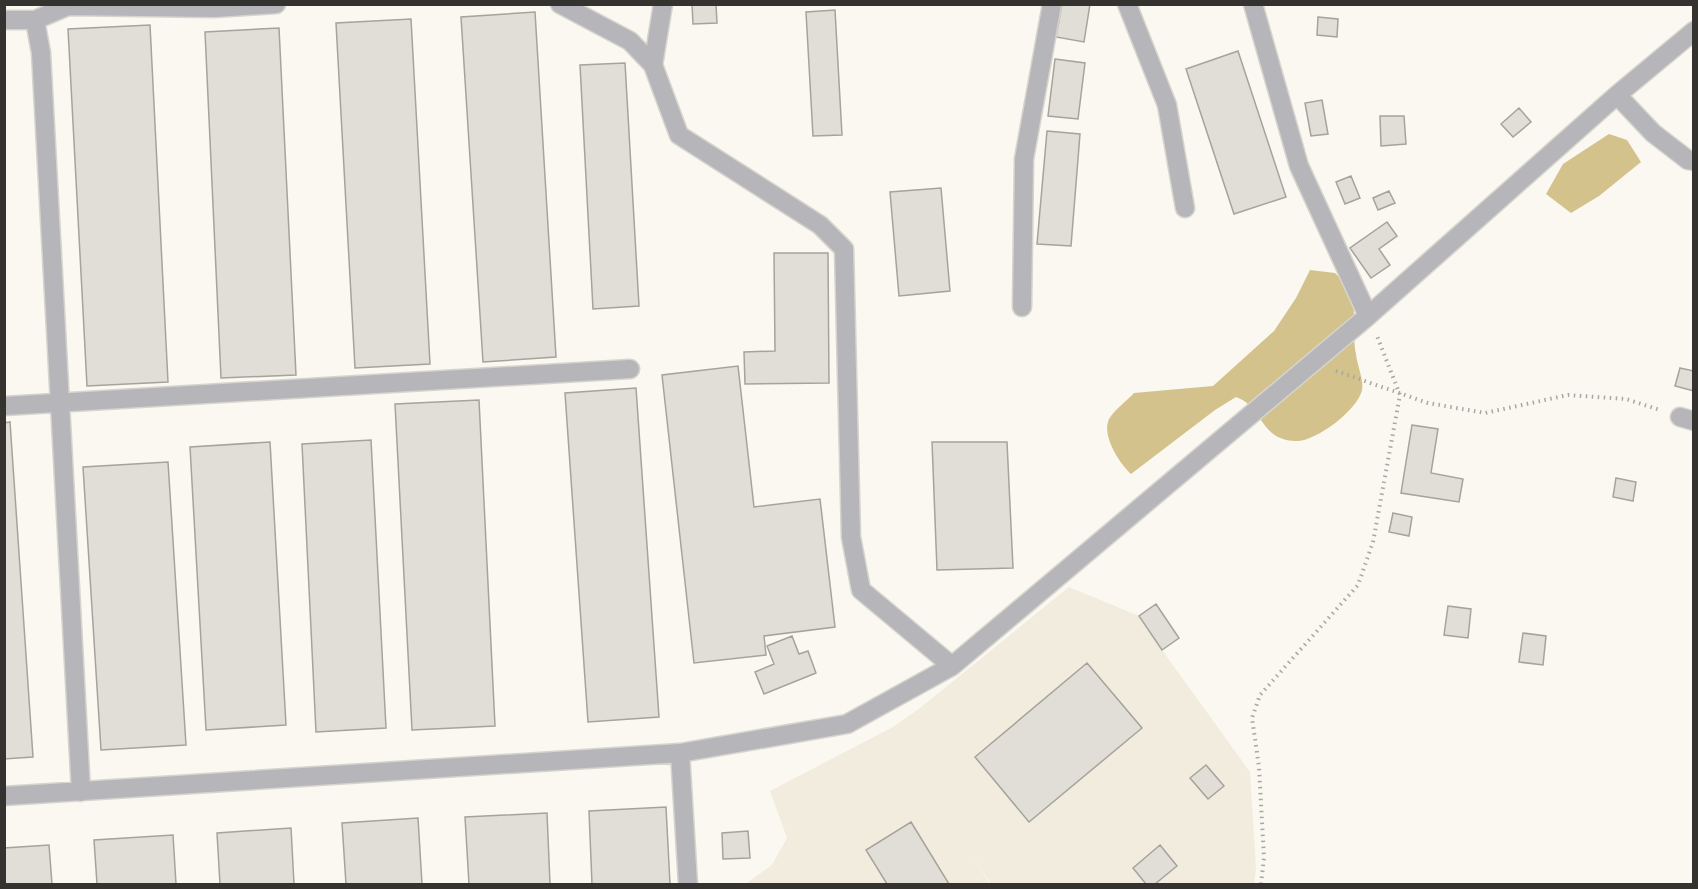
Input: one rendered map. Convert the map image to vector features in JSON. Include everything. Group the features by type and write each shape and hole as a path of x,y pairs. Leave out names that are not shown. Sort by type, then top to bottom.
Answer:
{"street":[{"path":"4,20 35,20 68,6 215,8 276,4"},
{"path":"560,4 630,41 653,65 679,135 820,225 844,249 851,537 861,590 952,666"},
{"path":"653,65 663,4"},
{"path":"1022,307 1024,159 1052,4"},
{"path":"1127,4 1167,105 1185,208"},
{"path":"1253,4 1299,165 1368,316"},
{"path":"35,20 41,53 81,792"},
{"path":"4,796 680,753 847,724 952,666 1368,316 1617,95 1694,31"},
{"path":"1617,95 1653,133 1688,160 1694,161"},
{"path":"4,406 630,369"},
{"path":"680,753 688,885"}],"path":[{"path":"1262,885 1264,858 1262,813 1252,718 1260,695 1358,585 1373,542 1400,395 1368,316"},
{"path":"1312,362 1400,395 1428,403 1485,413 1568,395 1626,399 1687,419"}],"shaded area":[{"path":"1609,134 1627,140 1641,162 1599,196 1571,213 1546,194 1563,164"},
{"path":"1310,270 1335,273 1347,286 1352,297 1355,347 1362,386 1359,398 1353,407 1324,431 1296,441 1275,435 1252,408 1236,397 1215,410 1131,474 1122,464 1108,435 1108,422 1116,411 1134,393 1213,386 1274,331 1296,298"},
{"path":"1069,587 1139,616 1156,604 1179,638 1162,650 1250,772 1256,868 1254,884 991,884 972,855 990,884 745,884 772,865 787,838 770,791 893,727 920,708"}],"building":[{"path":"692,4 716,4 717,23 693,24"},
{"path":"1062,4 1090,4 1084,42 1056,37"},
{"path":"835,10 842,135 813,136 806,12"},
{"path":"535,12 556,357 483,362 461,17"},
{"path":"1318,17 1338,19 1337,37 1317,35"},
{"path":"411,19 430,364 355,368 336,23"},
{"path":"150,25 168,382 87,386 68,29"},
{"path":"279,28 296,375 221,378 205,32"},
{"path":"1238,51 1286,197 1234,214 1186,69"},
{"path":"1055,59 1085,63 1078,119 1048,116"},
{"path":"625,63 639,306 593,309 580,65"},
{"path":"1322,100 1328,134 1311,136 1305,103"},
{"path":"1519,108 1531,122 1513,137 1501,124"},
{"path":"1380,116 1404,116 1406,144 1381,146"},
{"path":"1047,131 1080,134 1071,246 1037,244"},
{"path":"1351,176 1360,198 1345,204 1336,182"},
{"path":"941,188 950,291 899,296 890,192"},
{"path":"1389,191 1395,203 1378,210 1373,198"},
{"path":"1387,222 1397,236 1379,249 1390,265 1371,278 1350,248"},
{"path":"774,253 828,253 829,383 745,384 744,352 775,351"},
{"path":"738,366 754,507 820,499 835,627 764,636 766,655 694,663 662,375"},
{"path":"1680,368 1694,371 1694,391 1675,386"},
{"path":"636,388 659,717 588,722 565,393"},
{"path":"479,400 495,726 412,730 395,404"},
{"path":"10,422 33,757 4,759 4,423"},
{"path":"1412,425 1438,429 1431,473 1463,479 1459,502 1401,493"},
{"path":"371,440 386,728 316,732 302,444"},
{"path":"270,442 286,725 206,730 190,447"},
{"path":"932,442 1007,442 1013,568 937,570"},
{"path":"168,462 186,745 101,750 83,467"},
{"path":"1616,478 1636,482 1633,501 1613,497"},
{"path":"1393,513 1412,517 1409,536 1389,532"},
{"path":"1156,604 1179,638 1162,650 1139,616"},
{"path":"1448,606 1471,609 1468,638 1444,635"},
{"path":"1523,633 1546,636 1543,665 1519,662"},
{"path":"792,636 799,654 808,651 816,673 764,694 755,672 774,664 767,646"},
{"path":"1087,663 1142,728 1029,822 975,757"},
{"path":"1206,765 1224,786 1208,799 1190,778"},
{"path":"666,807 670,884 592,884 589,811"},
{"path":"547,813 550,884 469,884 465,817"},
{"path":"418,818 422,884 346,884 342,823"},
{"path":"911,822 949,884 887,884 866,850"},
{"path":"291,828 294,884 220,884 217,833"},
{"path":"748,831 750,858 723,859 722,833"},
{"path":"173,835 176,884 97,884 94,840"},
{"path":"49,845 52,884 4,884 4,848"},
{"path":"1160,845 1177,866 1155,884 1146,884 1133,868"}]}
